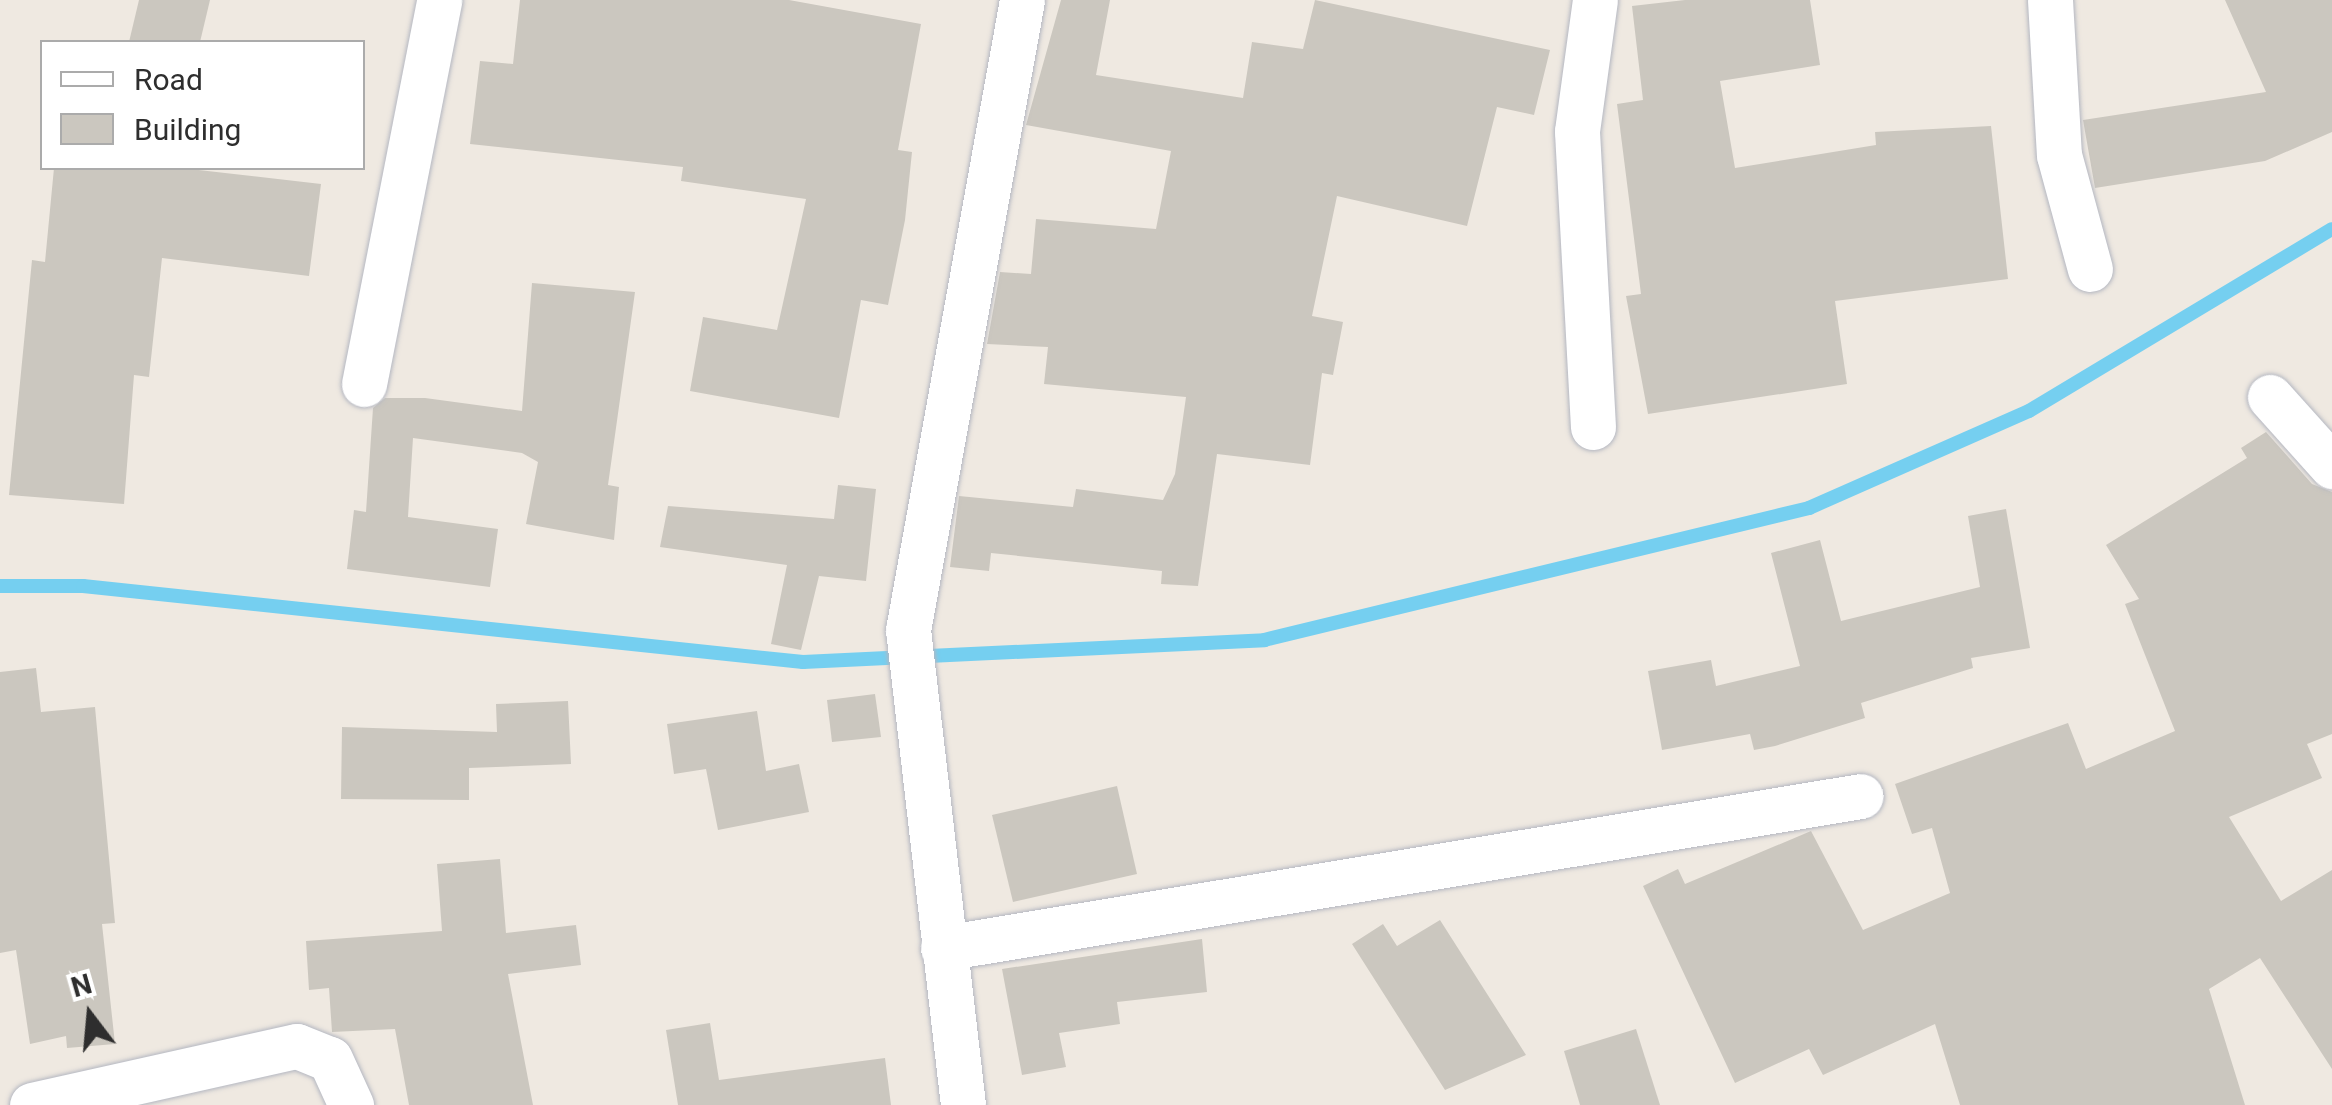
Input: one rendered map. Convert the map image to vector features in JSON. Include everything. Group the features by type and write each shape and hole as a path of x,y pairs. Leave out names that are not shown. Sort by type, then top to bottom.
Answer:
{"street":[{"path":"364,384 439,0"},
{"path":"963,1105 942,948 922,719 908,630 1022,0"},
{"path":"1594,427 1578,131 1595,0"},
{"path":"2050,0 2060,155 2090,269"},
{"path":"2270,397 2332,466"},
{"path":"942,948 1860,796"},
{"path":"32,1105 298,1046 330,1059 352,1105"}],"building":[{"path":"139,0 210,0 200,40 129,40"},
{"path":"520,0 789,0 921,24 898,150 912,152 905,220 888,305 861,300 839,418 690,391 703,317 777,330 806,199 681,181 683,167 470,144 480,61 513,64"},
{"path":"1061,0 1110,0 1096,75 1243,98 1252,42 1303,49 1315,0 1550,50 1534,115 1497,107 1467,226 1337,196 1312,316 1343,322 1333,375 1322,373 1310,465 1217,454 1198,586 1161,584 1162,571 991,553 989,571 950,567 959,496 1073,507 1076,489 1163,500 1175,474 1186,397 1044,384 1048,347 987,344 1000,272 1031,274 1036,219 1156,229 1171,151 1026,125"},
{"path":"1685,0 1810,0 1820,65 1720,81 1735,168 1876,145 1875,132 1991,126 2008,279 1835,301 1847,384 1648,414 1626,296 1641,294 1617,104 1643,100 1632,6"},
{"path":"2225,0 2332,0 2332,132 2265,161 2095,188 2083,120 2266,92"},
{"path":"54,170 198,170 321,184 309,276 162,258 149,377 134,375 124,504 9,495 32,260 45,262"},
{"path":"532,283 635,292 608,485 619,487 614,540 526,524 538,462 522,453 413,438 408,517 498,529 490,587 347,569 354,510 366,512 373,408 385,398 425,398 522,411"},
{"path":"2266,432 2312,484 2332,492 2332,734 2307,744 2322,778 2229,817 2281,901 2332,870 2332,1069 2260,958 2209,989 2245,1105 1960,1105 1935,1024 1823,1075 1809,1049 1735,1083 1643,886 1678,869 1685,884 1811,831 1863,930 1950,893 1932,828 1912,834 1895,784 2068,723 2086,769 2175,731 2125,604 2139,599 2106,545 2247,458 2241,448"},
{"path":"838,485 876,489 866,581 819,576 801,650 771,644 787,565 660,547 668,506 834,519"},
{"path":"2006,509 2030,648 1971,658 1973,668 1861,703 1865,718 1775,746 1754,750 1750,734 1662,750 1648,671 1711,660 1716,686 1800,666 1771,553 1820,540 1841,621 1980,587 1968,516"},
{"path":"36,668 41,712 95,707 115,923 102,924 115,1044 67,1048 66,1036 30,1044 16,950 0,953 0,672"},
{"path":"875,694 881,737 832,742 827,700"},
{"path":"568,701 571,764 469,768 469,800 341,799 342,727 497,732 496,704"},
{"path":"757,711 766,771 799,764 809,812 718,830 706,769 674,774 667,724"},
{"path":"1117,786 1137,874 1013,902 992,815"},
{"path":"500,859 506,933 576,925 581,965 508,974 533,1105 409,1105 395,1029 332,1032 329,988 309,990 306,941 442,931 437,864"},
{"path":"1440,920 1526,1055 1445,1090 1352,944 1383,924 1397,946"},
{"path":"1202,939 1207,992 1117,1002 1120,1024 1059,1033 1066,1067 1022,1075 1002,969"},
{"path":"710,1023 719,1080 885,1058 891,1105 678,1105 666,1030"},
{"path":"1636,1029 1660,1105 1580,1105 1564,1051"}],"waterway":[{"path":"0,586 83,586 803,662 1264,640 1809,508 2029,411 2332,229"}]}
